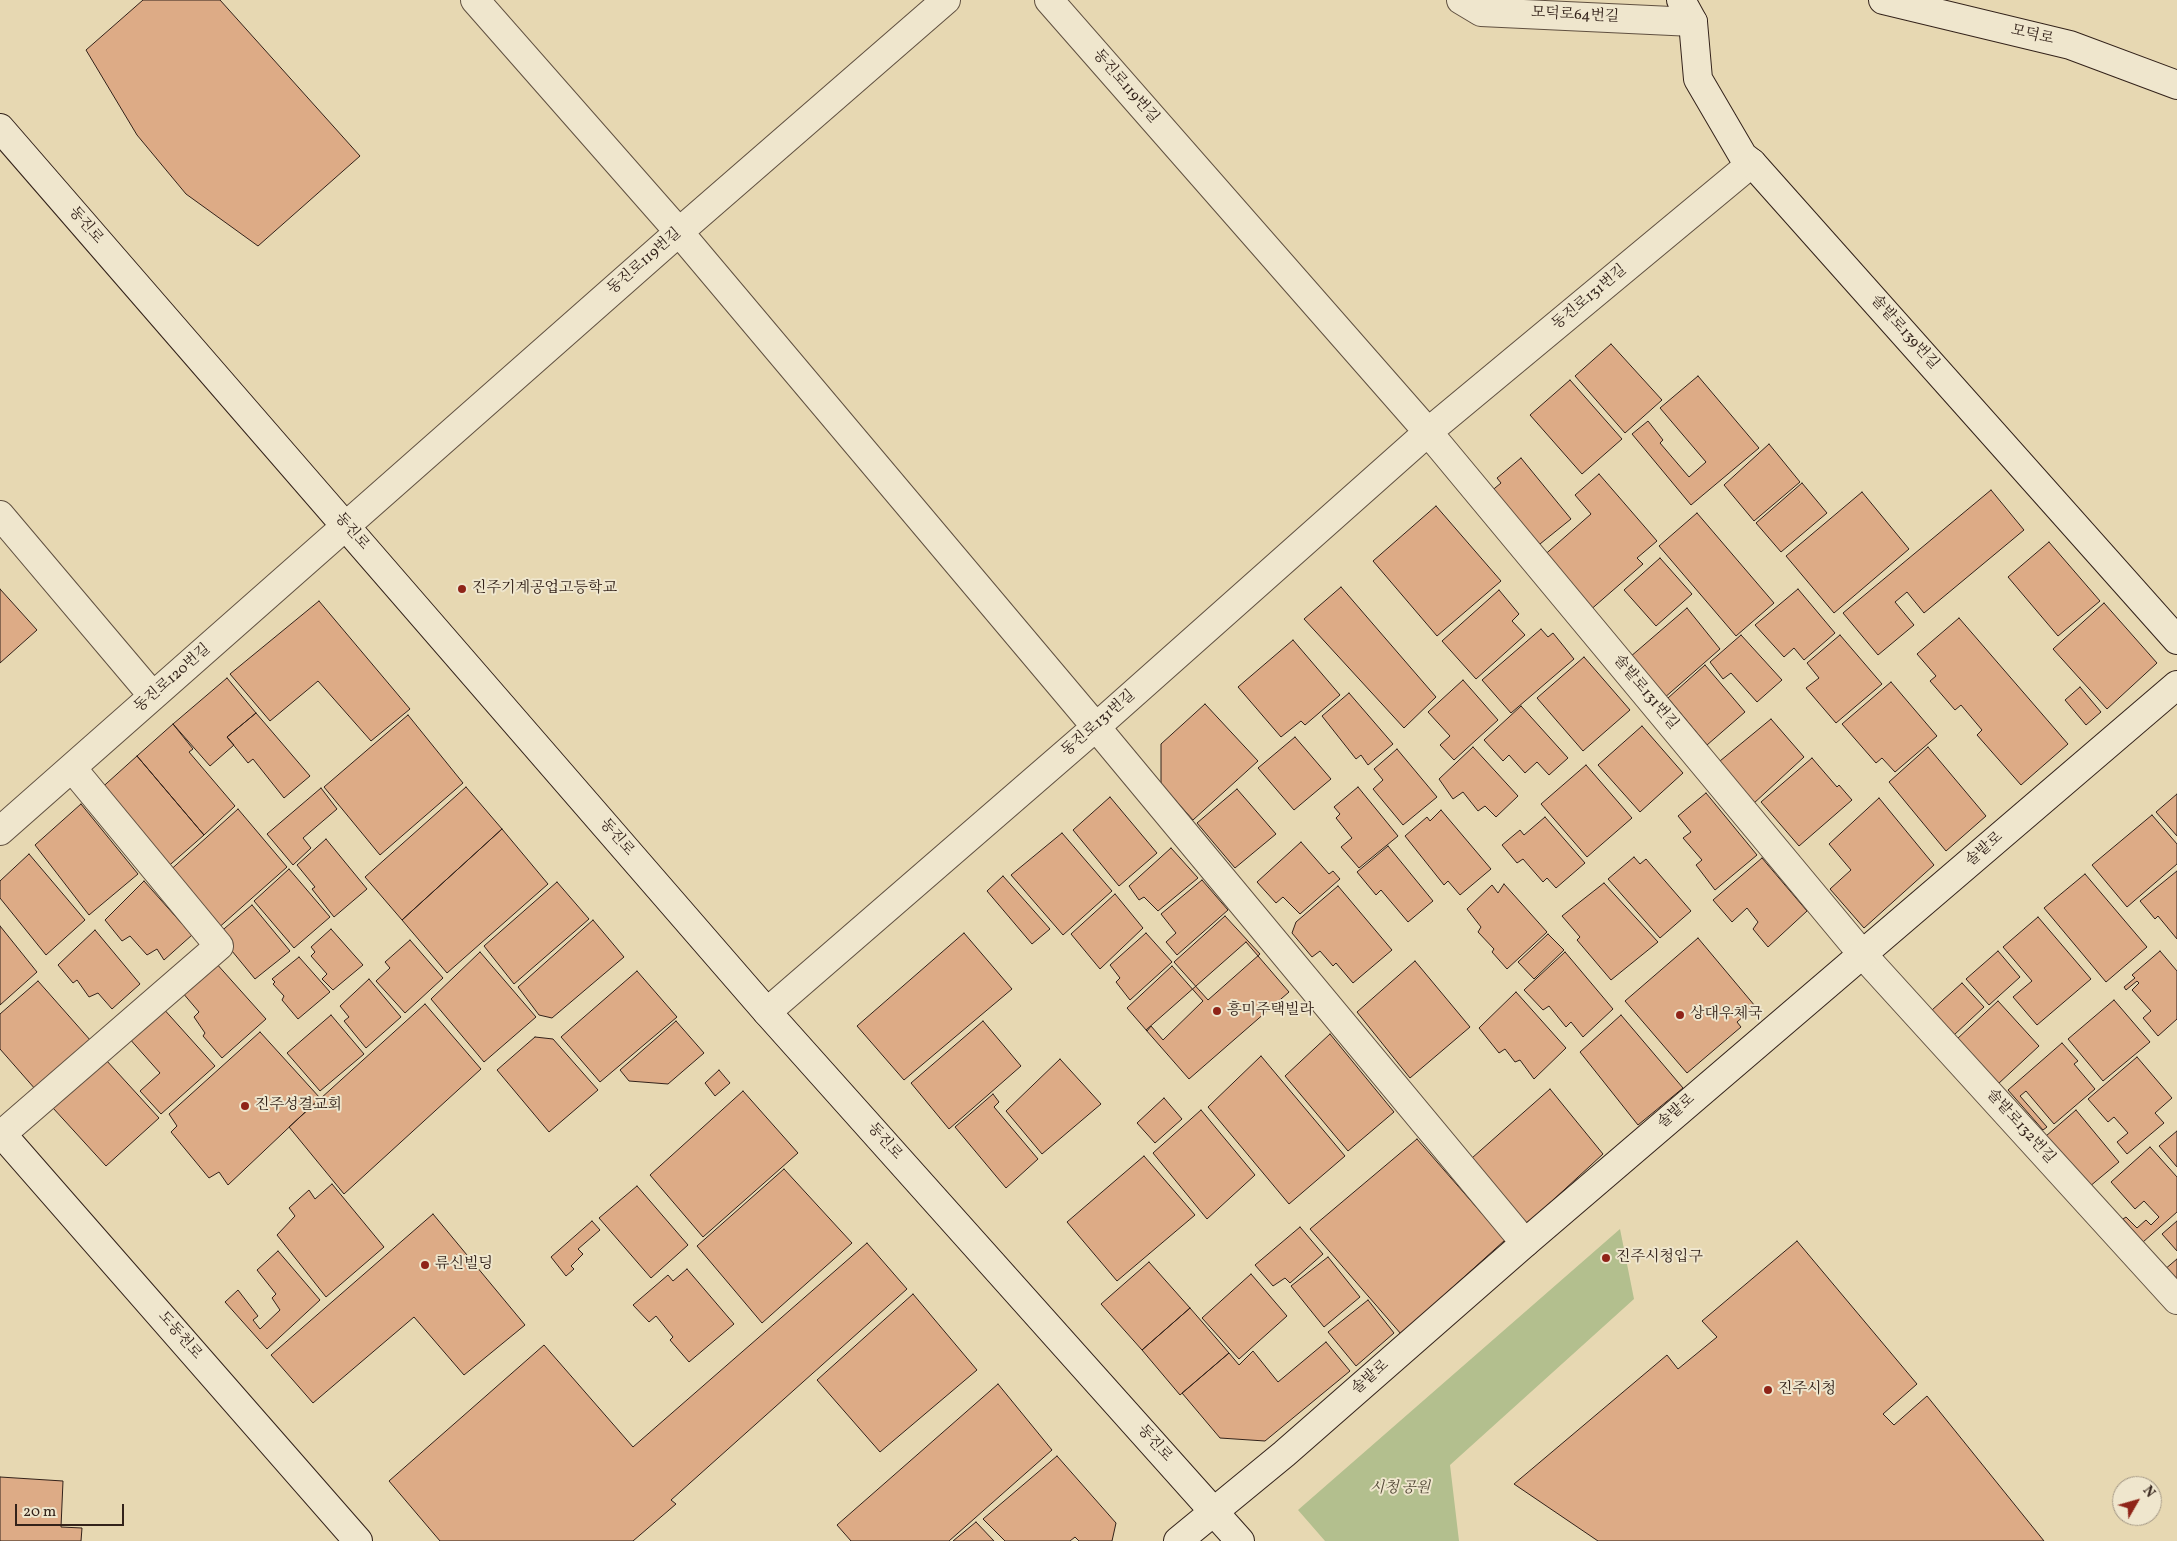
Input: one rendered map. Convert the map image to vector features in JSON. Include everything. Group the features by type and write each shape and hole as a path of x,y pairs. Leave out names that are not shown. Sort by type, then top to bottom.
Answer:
{"street":[{"path":"475,0 679,232 1096,728 1524,1243"},
{"name":"동진로119번길","path":"346,526 679,232 946,0"},
{"name":"동진로119번길","path":"1048,0 1428,432"},
{"name":"모덕로64번길","path":"1461,0 1481,12 1687,11"},
{"name":"모덕로","path":"1882,0 2070,45 2177,85"},
{"name":"솔밭로139번길","path":"1687,11 1698,79 1743,156 1752,163 2177,640"},
{"name":"동진로","path":"0,128 767,1012 1240,1541"},
{"name":"동진로131번길","path":"767,1012 1096,728 1428,432 1752,163"},
{"name":"솔밭로131번길","path":"1428,432 1863,955"},
{"path":"0,515 154,696"},
{"name":"동진로120번길","path":"3,824 72,768 346,526"},
{"name":"솔밭로","path":"1178,1541 1284,1454 1524,1243 2177,685"},
{"path":"1,1133 219,946 72,768"},
{"name":"솔밭로132번길","path":"1863,955 2177,1300"},
{"name":"도동천로","path":"1,1133 358,1541"}],"green space":[{"name":"시청 공원","path":"1620,1229 1634,1299 1450,1465 1459,1541 1325,1541 1298,1510"}],"building":[{"path":"143,0 220,0 360,156 258,246 186,194 137,135 86,50"},
{"path":"1611,344 1662,400 1625,433 1575,376"},
{"path":"1698,376 1759,448 1691,505 1632,434 1648,421 1663,440 1660,443 1689,477 1706,462 1660,408"},
{"path":"1570,380 1622,439 1582,474 1530,415"},
{"path":"1769,444 1800,482 1754,521 1724,485"},
{"path":"1521,458 1571,519 1535,548 1489,493 1501,483 1497,478"},
{"path":"1599,474 1657,541 1637,558 1643,564 1588,612 1541,558 1591,514 1575,495"},
{"path":"1802,483 1827,513 1781,552 1756,523"},
{"path":"1991,490 2024,530 1924,613 1907,592 1895,602 1914,625 1878,655 1843,613"},
{"path":"1862,492 1909,549 1834,613 1786,556"},
{"path":"1436,506 1501,581 1437,636 1373,561"},
{"path":"1697,513 1774,603 1736,636 1659,546"},
{"path":"2049,542 2100,601 2058,636 2008,577"},
{"path":"1660,558 1692,594 1656,626 1624,590"},
{"path":"1341,587 1436,697 1404,728 1304,619"},
{"path":"0,589 37,630 0,663"},
{"path":"1798,589 1835,633 1804,660 1794,648 1784,657 1755,625"},
{"path":"1499,590 1519,614 1512,621 1525,635 1476,679 1442,641"},
{"path":"319,601 410,709 371,741 318,681 270,721 230,674"},
{"path":"2104,603 2157,663 2107,709 2053,649"},
{"path":"1687,608 1720,649 1663,699 1630,657"},
{"path":"1959,618 2068,744 2021,785 1977,735 1982,730 1961,705 1955,710 1930,681 1936,676 1917,654"},
{"path":"1541,629 1548,637 1553,633 1574,659 1511,713 1482,680"},
{"path":"1741,635 1782,680 1757,702 1731,673 1723,679 1710,662"},
{"path":"1840,635 1882,684 1836,723 1806,688 1819,678 1807,663"},
{"path":"1293,640 1340,695 1305,725 1301,721 1281,737 1238,687"},
{"path":"1584,657 1630,710 1583,751 1537,698"},
{"path":"1705,665 1745,712 1707,745 1668,698"},
{"path":"227,678 256,713 227,737 234,745 210,766 173,724"},
{"path":"1463,680 1498,720 1454,760 1440,745 1450,736 1428,712"},
{"path":"1891,682 1937,736 1895,772 1882,758 1876,763 1842,724"},
{"path":"2080,687 2101,712 2086,725 2065,700"},
{"path":"1349,693 1393,744 1368,765 1361,755 1356,759 1322,716"},
{"path":"1205,704 1258,761 1193,820 1161,784 1161,744"},
{"path":"1521,706 1568,758 1549,775 1537,762 1525,773 1509,755 1503,761 1484,740"},
{"path":"256,713 310,776 284,798 253,759 248,763 227,737"},
{"path":"408,715 463,783 380,855 324,787"},
{"path":"1771,719 1804,757 1753,804 1720,761"},
{"path":"173,724 193,749 189,752 235,806 204,835 137,756"},
{"path":"1642,726 1683,773 1640,812 1598,765"},
{"path":"1295,737 1331,779 1294,810 1258,768"},
{"path":"1473,747 1518,796 1496,817 1485,806 1478,811 1463,792 1453,799 1439,779"},
{"path":"1928,747 1986,816 1946,851 1889,782"},
{"path":"1397,749 1437,797 1403,825 1373,789 1383,780 1374,769"},
{"path":"137,756 204,835 164,870 97,792"},
{"path":"1812,758 1837,787 1839,785 1852,800 1799,846 1761,802"},
{"path":"1586,765 1632,818 1587,857 1541,804"},
{"path":"466,787 502,829 402,920 365,877"},
{"path":"1358,787 1398,836 1359,868 1341,847 1352,838 1336,818 1340,814 1334,807"},
{"path":"321,788 337,809 303,838 311,848 293,865 267,834"},
{"path":"1237,789 1276,834 1235,868 1197,823"},
{"path":"1706,793 1757,855 1715,890 1696,865 1702,860 1683,838 1691,832 1678,816"},
{"path":"2177,794 2177,836 2156,812"},
{"path":"1110,797 1157,853 1119,886 1073,830"},
{"path":"1879,798 1934,865 1864,928 1830,889 1851,870 1829,844"},
{"path":"81,804 138,874 89,915 35,845"},
{"path":"238,809 287,867 216,930 166,874"},
{"path":"1441,810 1491,869 1460,895 1448,881 1444,885 1405,836 1427,817 1430,821"},
{"path":"2152,815 2177,844 2177,864 2127,907 2092,865"},
{"path":"1545,817 1585,863 1556,888 1547,878 1543,882 1523,859 1517,863 1502,845 1520,830 1524,835"},
{"path":"502,829 548,884 447,973 402,920"},
{"path":"1062,833 1112,891 1063,935 1011,875"},
{"path":"326,839 367,889 334,917 312,889 315,887 297,865"},
{"path":"1301,842 1329,874 1333,871 1340,879 1300,914 1283,897 1276,903 1257,882"},
{"path":"1388,846 1433,901 1408,922 1381,890 1376,895 1357,872"},
{"path":"1171,848 1198,878 1158,911 1144,897 1139,900 1129,886"},
{"path":"29,854 85,920 46,955 0,898 0,881"},
{"path":"1634,857 1640,864 1646,859 1691,911 1660,938 1608,879"},
{"path":"1762,858 1807,911 1768,947 1753,929 1758,922 1747,908 1732,922 1713,900"},
{"path":"289,869 330,917 294,948 254,901"},
{"path":"2177,871 2177,939 2158,916 2155,919 2140,901"},
{"path":"2085,874 2147,947 2106,982 2044,908"},
{"path":"1003,876 1050,929 1032,944 987,891"},
{"path":"1202,880 1228,910 1177,955 1166,942 1176,933 1161,914"},
{"path":"144,881 192,935 164,960 157,949 147,955 130,936 122,941 105,920"},
{"path":"557,882 589,919 514,984 484,946"},
{"path":"1604,883 1658,942 1611,980 1577,940 1580,937 1562,916"},
{"path":"1504,884 1547,932 1507,969 1492,952 1494,949 1478,932 1481,927 1467,909 1492,885 1498,893"},
{"path":"1338,886 1392,950 1353,983 1336,963 1333,966 1320,951 1312,957 1292,933 1296,922"},
{"path":"1115,894 1143,928 1100,969 1071,934"},
{"path":"252,905 290,951 255,979 218,934"},
{"path":"1225,916 1260,954 1208,1000 1174,962"},
{"path":"2038,917 2091,979 2037,1025 2013,997 2032,981 2003,947"},
{"path":"593,920 624,957 552,1018 539,1015 518,987"},
{"path":"0,926 37,972 0,1005"},
{"path":"331,929 363,965 333,990 322,979 327,974 311,956 315,952 311,947"},
{"path":"95,930 140,984 112,1009 98,993 89,997 77,980 73,983 58,965"},
{"path":"964,933 1012,989 904,1080 857,1026"},
{"path":"1146,933 1172,962 1130,1000 1116,982 1120,978 1110,965"},
{"path":"1548,934 1564,950 1534,979 1518,962"},
{"path":"1698,938 1755,1006 1737,1022 1741,1027 1687,1073 1625,1001"},
{"path":"410,940 443,978 405,1013 376,981 390,968 385,962"},
{"name":"흥미주택빌라","path":"1246,942 1289,992 1189,1079 1146,1030"},
{"path":"1998,951 2020,977 1989,1005 1966,979"},
{"path":"2160,951 2177,971 2177,1019 2158,1036 2143,1018 2151,1011 2132,990 2139,983 2137,981 2126,990 2124,987 2135,978 2132,975"},
{"path":"480,952 536,1017 484,1062 431,999"},
{"path":"1565,952 1613,1009 1583,1037 1571,1022 1566,1027 1549,1006 1543,1010 1524,990"},
{"path":"299,957 330,992 298,1019 282,1000 284,996 273,984 275,982 272,979"},
{"path":"1415,961 1470,1027 1410,1078 1357,1012"},
{"path":"215,962 266,1019 222,1058 203,1036 205,1033 194,1017 199,1012 182,992"},
{"path":"1172,966 1203,1001 1163,1040 1151,1026 1147,1031 1127,1008"},
{"path":"637,971 677,1017 600,1082 561,1037"},
{"path":"369,979 401,1017 366,1048 344,1021 349,1017 340,1006"},
{"path":"38,981 91,1041 36,1090 0,1049 0,1014"},
{"path":"1962,983 1984,1007 1954,1035 1932,1010"},
{"path":"1516,992 1566,1048 1534,1079 1520,1060 1515,1062 1505,1049 1499,1053 1479,1028"},
{"path":"2114,1000 2150,1042 2103,1081 2068,1039"},
{"path":"1998,1001 2039,1046 1998,1084 1957,1039"},
{"path":"425,1004 481,1069 344,1194 289,1127"},
{"path":"161,1006 215,1066 161,1114 140,1091 160,1073 128,1037"},
{"path":"331,1015 364,1054 320,1091 287,1053"},
{"path":"1621,1015 1683,1088 1638,1125 1580,1052"},
{"path":"676,1021 704,1053 668,1084 629,1081 620,1070"},
{"path":"983,1021 1021,1066 949,1129 911,1083"},
{"name":"진주성결교회","path":"260,1032 320,1098 228,1185 219,1172 209,1178 171,1132 177,1126 169,1114"},
{"path":"1330,1034 1394,1112 1348,1151 1285,1076"},
{"path":"535,1037 553,1039 598,1090 549,1132 497,1070"},
{"path":"2062,1043 2078,1061 2074,1064 2095,1089 2054,1124 2026,1091 2020,1096 2047,1127 2043,1130 2008,1090"},
{"path":"1261,1056 1345,1156 1289,1204 1208,1107"},
{"path":"2137,1057 2172,1098 2155,1113 2164,1123 2127,1154 2117,1142 2128,1133 2114,1117 2108,1122 2088,1099"},
{"path":"1060,1059 1101,1104 1042,1154 1006,1111"},
{"path":"106,1060 159,1118 106,1166 53,1108"},
{"path":"719,1070 730,1083 715,1096 705,1083"},
{"path":"1550,1089 1603,1154 1526,1225 1472,1158"},
{"path":"743,1091 798,1153 703,1237 650,1175"},
{"path":"993,1094 999,1102 994,1107 1038,1159 1006,1188 955,1127"},
{"path":"1164,1098 1182,1119 1155,1143 1137,1123"},
{"path":"1201,1110 1255,1175 1207,1219 1153,1153"},
{"path":"2076,1110 2119,1162 2089,1187 2046,1136"},
{"path":"2177,1131 2177,1167 2159,1146"},
{"path":"1417,1139 1505,1240 1401,1334 1310,1229"},
{"path":"2150,1147 2177,1177 2177,1212 2143,1242 2123,1219 2126,1217 2137,1228 2146,1220 2151,1225 2159,1217 2144,1201 2135,1209 2111,1182"},
{"path":"1144,1156 1195,1215 1117,1281 1067,1222"},
{"path":"784,1169 852,1243 762,1323 697,1246"},
{"path":"332,1184 384,1247 326,1297 277,1235 295,1216 289,1208 309,1190 315,1199"},
{"path":"637,1186 688,1245 651,1278 599,1218"},
{"name":"류신빌딩","path":"433,1214 525,1325 464,1375 414,1317 313,1403 271,1355"},
{"path":"592,1221 600,1230 578,1249 583,1254 571,1266 574,1269 566,1276 551,1257"},
{"path":"2177,1221 2177,1251 2162,1234"},
{"path":"1300,1227 1323,1254 1290,1283 1285,1278 1273,1286 1255,1265"},
{"name":"진주시청","path":"1797,1241 1917,1384 1883,1414 1894,1425 1927,1396 2044,1541 1598,1541 1514,1484 1667,1355 1678,1369 1717,1337 1702,1321"},
{"path":"867,1243 907,1289 671,1500 676,1504 633,1541 440,1541 389,1481 544,1345 633,1447"},
{"path":"278,1251 320,1300 267,1349 225,1302 238,1290 258,1316 253,1320 260,1329 280,1310 272,1298 276,1294 257,1270"},
{"path":"1328,1257 1360,1297 1324,1327 1291,1286"},
{"path":"2177,1259 2177,1284 2164,1270"},
{"path":"1149,1262 1190,1308 1142,1350 1101,1304"},
{"path":"687,1269 734,1324 689,1362 670,1340 673,1337 656,1316 649,1322 633,1305 668,1275 673,1281"},
{"path":"1251,1274 1287,1316 1239,1359 1202,1318"},
{"path":"913,1294 977,1370 880,1452 817,1380"},
{"path":"1368,1300 1394,1333 1356,1366 1328,1332"},
{"path":"1190,1308 1229,1353 1180,1395 1142,1350"},
{"path":"1326,1342 1350,1371 1265,1441 1220,1438 1182,1393 1229,1353 1239,1365 1253,1351 1278,1382"},
{"path":"998,1384 1052,1450 949,1541 851,1541 837,1525"},
{"path":"1057,1456 1116,1523 1112,1541 1079,1541 1075,1537 1070,1541 1005,1541 983,1519"},
{"path":"0,1477 63,1481 61,1527 82,1528 81,1541 0,1541"},
{"path":"976,1522 994,1541 953,1541"}],"place":[{"name":"진주기계공업고등학교","path":"462,589"},
{"name":"흥미주택빌라","path":"1217,1011"},
{"name":"상대우체국","path":"1680,1015"},
{"name":"진주성결교회","path":"245,1106"},
{"name":"진주시청입구","path":"1606,1258"},
{"name":"류신빌딩","path":"425,1265"},
{"name":"진주시청","path":"1768,1390"}]}
